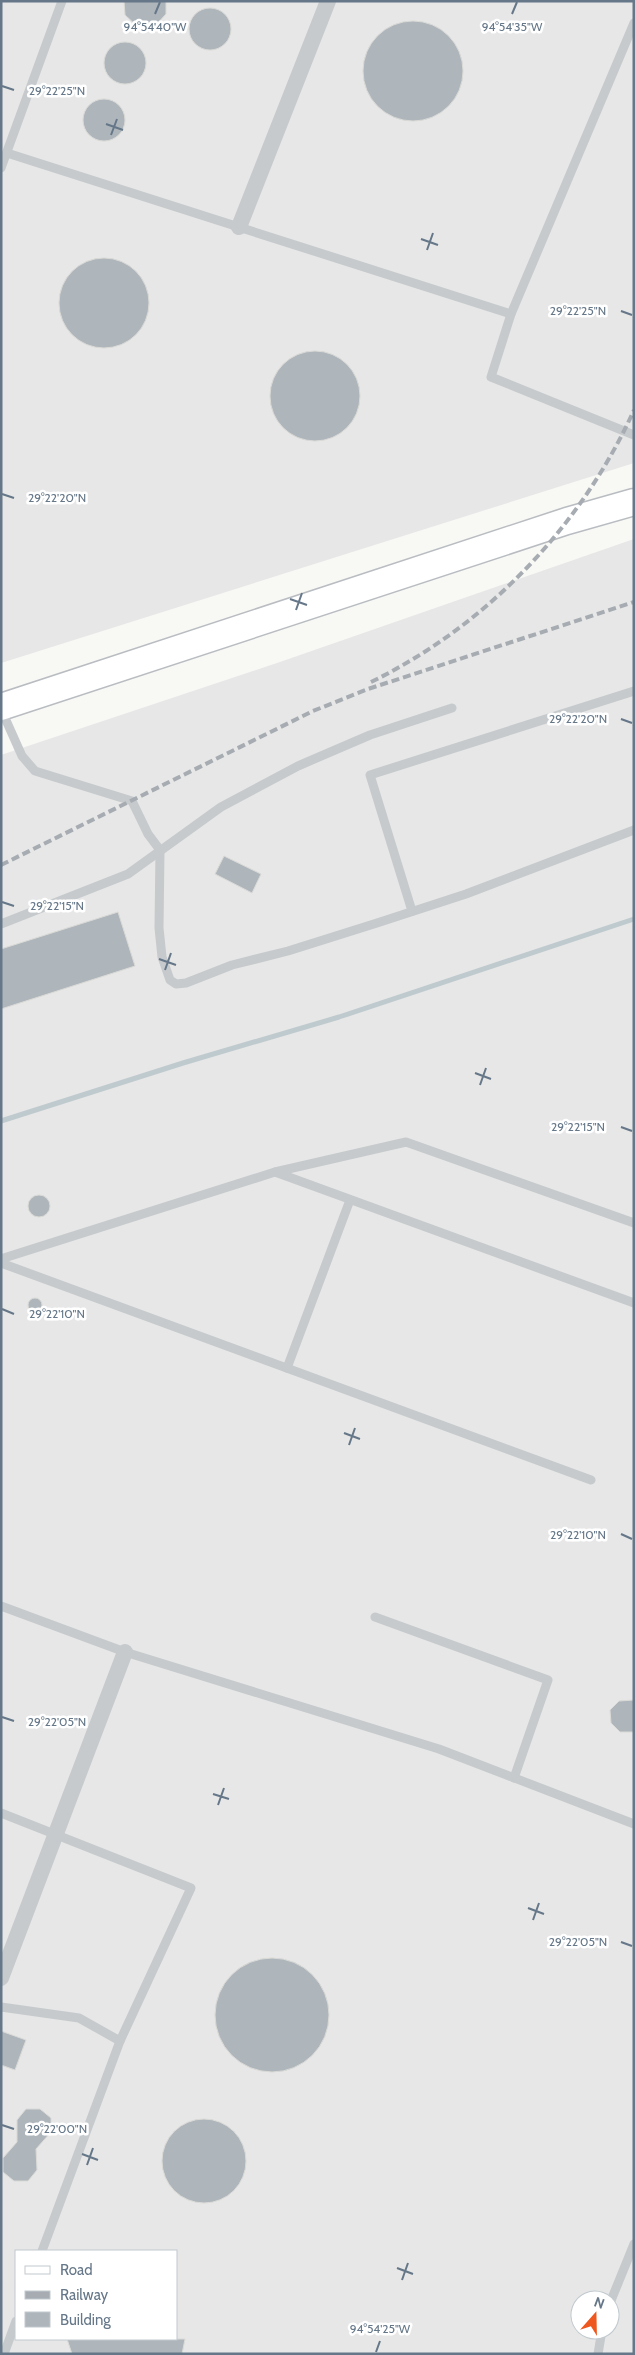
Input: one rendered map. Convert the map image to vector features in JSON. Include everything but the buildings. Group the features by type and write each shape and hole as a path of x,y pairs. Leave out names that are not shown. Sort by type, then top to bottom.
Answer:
{"main road":[{"path":"1,708 558,524 634,502"}],"street":[{"path":"239,227 328,1"},
{"path":"1,1978 124,1652"}],"lane":[{"path":"1,168 62,1"},
{"path":"634,23 511,314 491,377 634,435"},
{"path":"7,153 511,314"},
{"path":"412,911 370,775 634,691"},
{"path":"1,708 22,756 35,771 132,801 148,834 160,850 158,928 162,957 170,980 176,984 186,983 232,965 288,951 466,894 634,830"},
{"path":"1,924 128,874 222,807 298,766 370,735 452,708"},
{"path":"1,1259 274,1172 406,1142 634,1222"},
{"path":"274,1172 634,1303"},
{"path":"287,1368 350,1200"},
{"path":"1,1263 591,1480"},
{"path":"1,1606 124,1652 439,1749 634,1824"},
{"path":"375,1617 548,1680 514,1778"},
{"path":"1,1813 190,1888 120,2041 42,2250"},
{"path":"1,2007 79,2018 120,2041"},
{"path":"616,2290 634,2244"},
{"path":"4,2354 15,2324"},
{"path":"598,2354 600,2340"}],"shaded area":[{"path":"1,1 634,1 634,463 1,663"},
{"path":"634,539 634,2354 1,2354 1,755 280,662"}],"waterway":[{"path":"1,1121 183,1063 339,1017 634,919"}],"railway":[{"path":"371,682 413,659 453,632 491,602 526,569 558,533 587,494 612,453 634,410"},
{"path":"1,865 313,711 368,689 634,602"}]}
